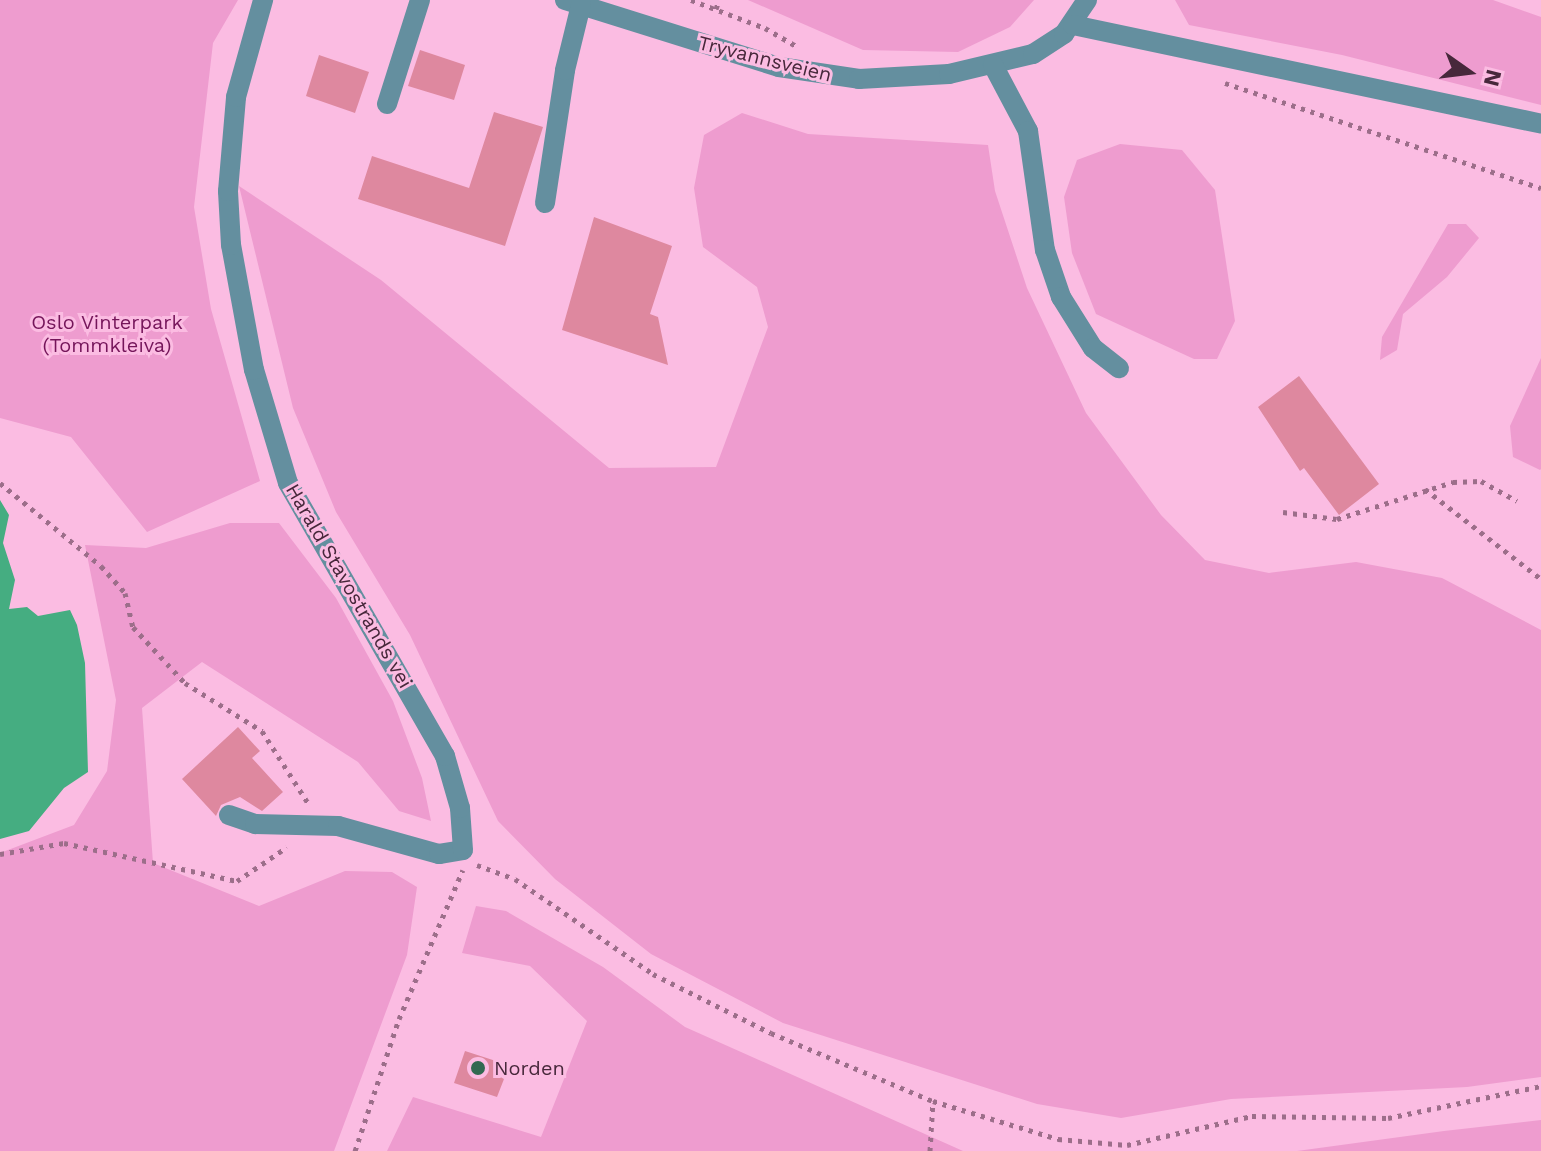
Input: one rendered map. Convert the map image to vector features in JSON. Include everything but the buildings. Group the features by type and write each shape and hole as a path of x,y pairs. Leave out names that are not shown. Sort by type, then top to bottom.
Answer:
{"street":[{"name":"Harald Stavostrands vei","path":"263,0 236,97 228,191 235,274 254,370 288,483 445,756 460,808 464,855"},
{"path":"387,104 420,0"},
{"name":"Tryvannsveien","path":"573,2 740,56 833,77 916,77 993,65 1033,54 1073,25 1087,0"},
{"path":"545,203 573,2"},
{"path":"1073,25 1541,124"},
{"path":"993,65 1028,131 1045,250 1061,297 1093,348 1119,368"},
{"path":"229,815 255,824 321,824 426,852 464,855"}],"path":[{"path":"691,0 783,37 833,77"},
{"path":"716,9 719,0"},
{"path":"1213,80 1541,188"},
{"path":"1283,512 1337,519 1425,489 1481,481 1517,501"},
{"path":"0,483 101,566 125,593 133,627 185,683 262,731 321,824 237,881 64,843 0,854"},
{"path":"1425,489 1541,579"},
{"path":"355,1151 399,1019 464,855 515,879 617,953 695,996 933,1101 1058,1139 1115,1145 1252,1116 1388,1118 1541,1086"},
{"path":"930,1151 933,1101"}],"green space":[{"name":"Oslo Vinterpark (Tommkleiva)","path":"0,0 238,0 213,43 194,207 211,309 260,481 147,532 71,437 0,418"},
{"path":"748,0 1034,0 1010,27 958,52 863,50"},
{"path":"1175,0 1493,0 1541,17 1541,105 1342,55 1189,25"},
{"path":"742,113 808,134 988,145 995,191 1027,288 1086,413 1161,515 1205,560 1269,573 1356,562 1442,578 1541,630 1541,1077 1467,1087 1231,1099 1121,1118 1037,1104 783,1023 651,954 555,879 498,821 410,635 336,512 293,408 239,186 381,280 609,468 716,467 768,327 757,287 703,247 694,188 704,135"},
{"path":"1120,144 1182,150 1215,190 1235,321 1217,359 1194,359 1096,314 1072,253 1064,197 1077,160"},
{"path":"1448,224 1466,224 1479,238 1447,277 1403,314 1397,350 1380,360 1382,337"},
{"path":"1541,358 1540,470 1513,457 1510,426"},
{"path":"230,523 279,523 336,598 393,701 422,778 431,821 399,811 358,762 202,662 142,708 153,863 259,906 345,871 392,872 417,887 407,955 334,1151 0,1151 0,853 74,825 107,771 116,700 85,545 146,548"},
{"path":"476,906 506,911 603,967 685,1027 963,1151 387,1151 413,1097 541,1137 587,1021 530,966 462,953"},
{"path":"1541,1120 1541,1151 1297,1151 1444,1131"}],"shaded area":[{"path":"0,500 9,515 3,543 15,580 9,609 27,607 38,616 70,610 77,625 85,663 88,772 64,788 29,831 0,839"}],"place":[{"name":"Norden","path":"478,1068"}]}
